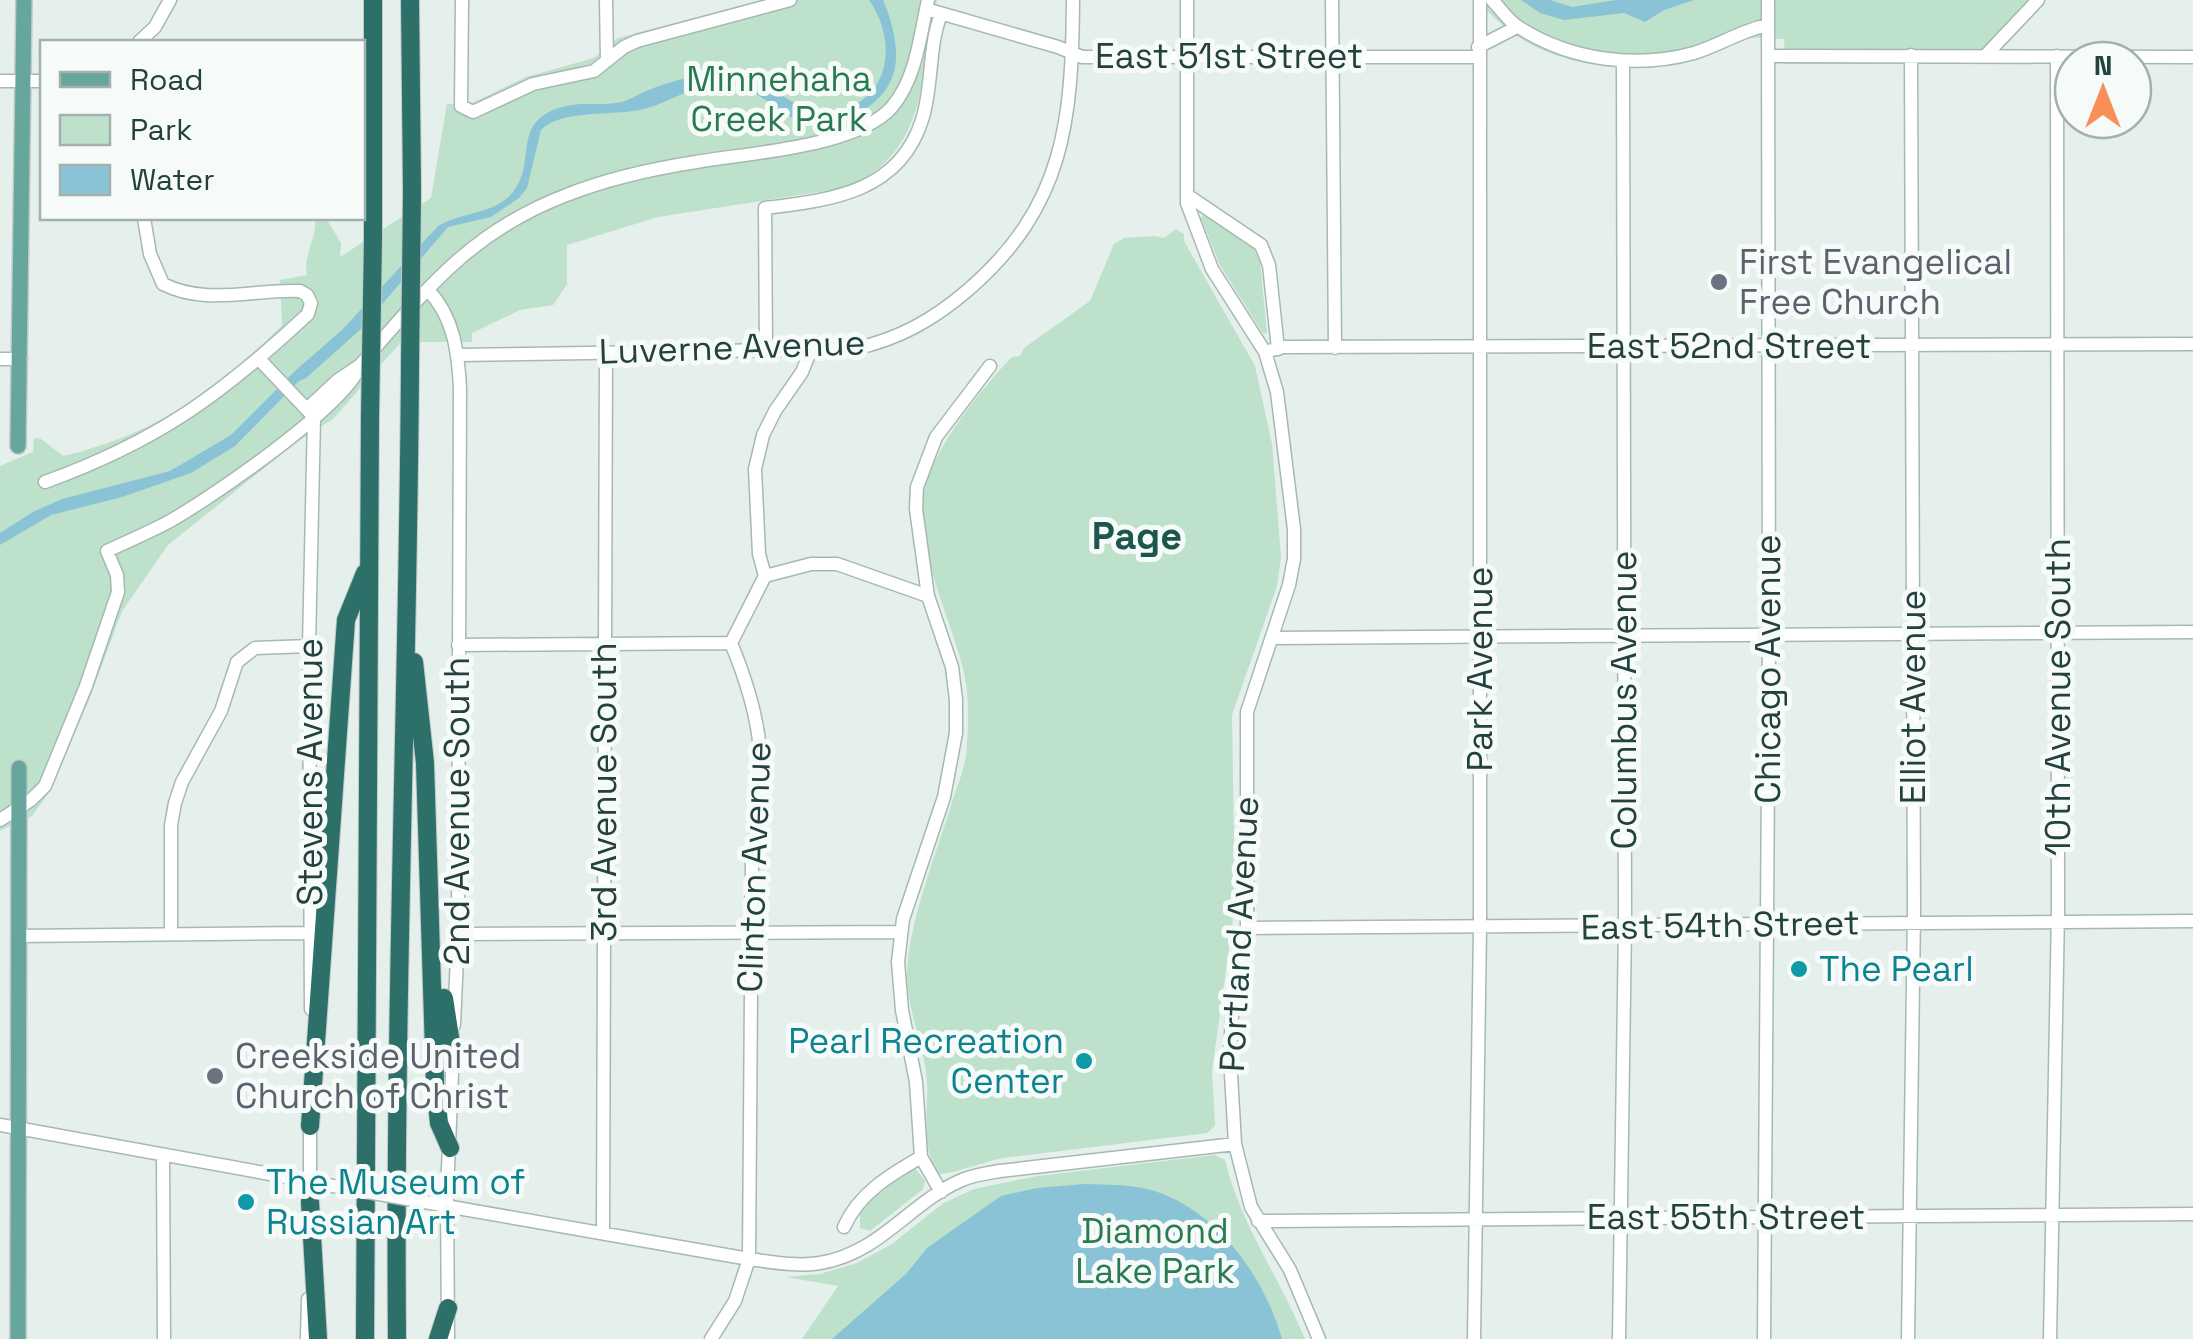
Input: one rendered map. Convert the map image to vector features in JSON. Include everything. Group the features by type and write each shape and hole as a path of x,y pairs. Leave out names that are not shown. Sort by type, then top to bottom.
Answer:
{"highway":[{"path":"365,1339 372,0"},
{"path":"397,1339 400,848 408,606 410,0"},
{"path":"310,1126 346,620 368,564"},
{"path":"408,606 425,763 438,1124 450,1148"},
{"path":"428,834 453,1057"},
{"path":"310,1202 318,1339"},
{"path":"438,1339 448,1308"}],"main road":[{"path":"18,446 24,0"},
{"path":"18,1339 19,768"}],"street":[{"path":"141,40 155,27 170,0"},
{"path":"462,0 462,106 473,112 533,84 594,71 624,47 650,36 790,0"},
{"path":"606,0 607,61"},
{"name":"Luverne Avenue","path":"458,356 854,349 910,331 942,313 1002,258 1030,221 1051,179 1066,119 1073,54 1073,0"},
{"name":"Portland Avenue","path":"1188,0 1188,194 1195,230 1212,268 1272,351 1294,529 1289,585 1247,712 1246,928 1232,1014 1230,1086 1235,1144 1246,1193 1290,1270 1319,1339"},
{"path":"1332,0 1335,348"},
{"name":"Park Avenue","path":"1474,1339 1480,927 1480,0"},
{"path":"1492,0 1518,27 1556,47 1623,61 1695,52 1747,29 1768,25"},
{"path":"1985,56 2038,0"},
{"name":"Chicago Avenue","path":"1764,1339 1770,346 1768,4"},
{"path":"0,820 45,786 117,600 117,576 106,551 187,511 296,433 338,380 361,364 440,274 476,243 519,217 564,196 646,172 806,144 876,122 895,104 906,83 927,5"},
{"name":"East 51st Street","path":"927,5 941,14 1082,57 1332,57 1478,52 1518,27"},
{"path":"766,351 765,208 850,194 878,180 891,168 914,138 922,120 941,14"},
{"name":"Elliot Avenue","path":"1908,1339 1914,923 1911,54"},
{"path":"1770,56 2053,56"},
{"path":"2153,57 2193,57"},
{"name":"Columbus Avenue","path":"1620,1339 1625,925 1623,61"},
{"path":"0,81 40,82"},
{"name":"10th Avenue South","path":"2050,1339 2058,922 2058,140"},
{"path":"1188,194 1262,245 1269,265 1272,351"},
{"path":"45,482 113,455 164,429 220,392 308,314 311,303 300,290 207,296 163,284 150,254 144,220"},
{"name":"2nd Avenue South","path":"428,290 447,318 458,356 458,934 450,1148 442,1205 448,1339"},
{"name":"East 52nd Street","path":"1272,351 2193,344"},
{"path":"458,645 732,642 765,576 755,468 763,435 810,352"},
{"name":"3rd Avenue South","path":"602,1232 606,353"},
{"path":"0,359 21,359"},
{"path":"259,360 310,413"},
{"path":"940,1192 921,1157 916,1082 899,985 901,932 944,797 956,733 952,667 928,596 918,532 917,487 936,437 990,366"},
{"name":"Stevens Avenue","path":"310,413 310,1126 316,1182 310,1202"},
{"path":"765,576 811,564 837,564 928,596"},
{"path":"1273,638 2193,632"},
{"name":"Clinton Avenue","path":"711,1339 735,1302 749,1259 752,858 763,753 752,697 732,642"},
{"path":"171,934 171,824 175,803 220,711 237,662 255,648 309,646"},
{"name":"East 54th Street","path":"1246,928 2193,921"},
{"path":"458,934 901,932"},
{"path":"18,936 311,934"},
{"path":"0,1125 795,1264 820,1264 880,1240 964,1178 1235,1144"},
{"path":"163,1156 164,1339"},
{"path":"844,1227 852,1209 884,1178 921,1157"},
{"path":"307,1339 310,1202"},
{"name":"East 55th Street","path":"1258,1220 2193,1214"}],"green space":[{"name":"Minnehaha Creek Park","path":"762,0 937,0 916,109 892,155 872,173 844,188 658,217 567,245 567,284 553,305 520,310 472,333 472,342 401,342 333,419 298,441 168,545 122,611 48,794 32,816 0,831 0,466 33,452 34,438 63,456 96,447 155,423 208,390 282,325 280,280 307,275 315,220 327,220 341,243 340,257 431,198 447,104 472,103 526,77 594,58 618,38"},
{"path":"1479,0 2045,0 1981,64 1785,64 1784,39 1750,38 1673,63 1620,67 1593,65 1541,49 1496,20"},
{"path":"1204,214 1252,246 1260,261 1267,334 1262,332 1220,265 1201,218"},
{"path":"1176,229 1184,234 1184,241 1255,366 1272,444 1281,557 1277,586 1232,715 1235,904 1212,1071 1215,1126 1207,1133 1003,1158 938,1174 928,1149 926,1071 907,974 918,909 964,766 968,710 962,665 923,531 925,488 949,436 1000,370 1012,357 1020,356 1024,348 1090,301 1114,244 1124,238 1164,238"},
{"name":"Diamond Lake Park","path":"1215,1155 1225,1160 1250,1229 1305,1339 802,1339 838,1286 786,1277 820,1274 857,1263 892,1244 942,1204 974,1189 1037,1176"},
{"path":"914,1167 925,1181 923,1189 870,1231 860,1228 860,1212"}],"water":[{"path":"869,0 883,0 896,57 887,87 867,108 841,120 812,123 789,116 741,87 719,85 699,88 639,110 563,118 551,123 541,130 527,188 519,198 491,217 448,227 361,329 299,381 235,446 191,473 122,497 51,515 0,545 0,533 33,512 62,499 170,471 231,435 342,330 438,226 497,205 513,192 524,169 534,124 556,109 620,102 674,81 716,73 756,80 815,111 850,107 866,97 877,85 886,52 884,34"},
{"path":"1521,0 1550,0 1572,7 1616,0 1694,0 1664,10 1645,22 1624,13 1564,20 1540,13"},
{"name":"Diamond Lake Park","path":"1085,1184 1147,1189 1194,1211 1233,1246 1249,1268 1263,1291 1282,1339 832,1339 907,1273 927,1248 1001,1196"}],"place":[{"name":"First Evangelical Free Church","path":"1719,282"},
{"name":"The Pearl","path":"1799,969"},
{"name":"Pearl Recreation Center","path":"1084,1061"},
{"name":"Creekside United Church of Christ","path":"215,1076"},
{"name":"The Museum of Russian Art","path":"246,1202"}],"district":[{"name":"Page","path":"1137,536"}]}
